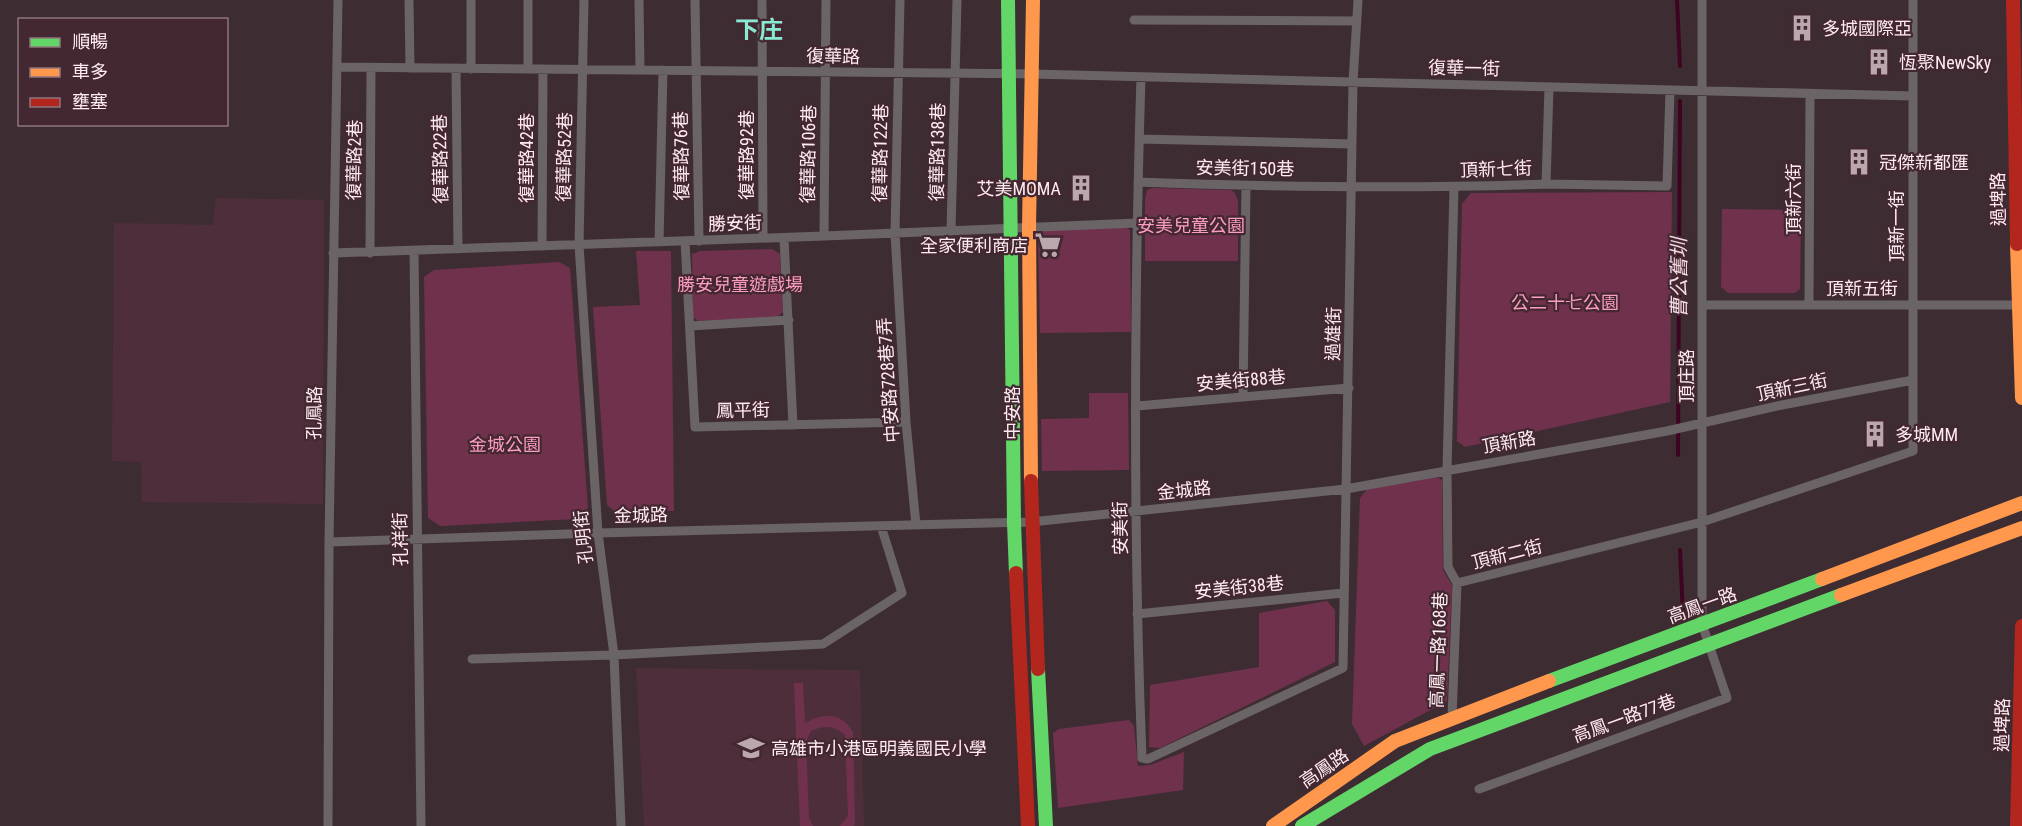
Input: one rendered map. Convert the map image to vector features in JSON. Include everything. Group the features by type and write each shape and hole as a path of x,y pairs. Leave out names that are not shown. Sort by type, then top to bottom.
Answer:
{"street":[{"name":"孔鳳路","path":"328,826 329,542 338,0"},
{"path":"409,0 410,68"},
{"path":"471,0 471,69"},
{"path":"528,0 528,69"},
{"name":"復華路52巷","path":"579,245 584,0"},
{"path":"639,0 640,70"},
{"name":"復華路76巷","path":"695,0 699,241"},
{"name":"復華路92巷","path":"762,0 763,238"},
{"name":"復華路106巷","path":"824,236 826,0"},
{"name":"復華路122巷","path":"896,233 900,0"},
{"name":"復華路138巷","path":"951,231 957,0"},
{"name":"中安路","path":"1008,0 1014,523 1028,826"},
{"name":"中安路","path":"1033,0 1029,227 1031,522 1046,826"},
{"name":"過雄街","path":"1343,668 1353,82 1358,0"},
{"name":"頂庄路","path":"1702,0 1702,624 1708,644"},
{"name":"頂新一街","path":"1913,0 1913,451"},
{"name":"過埤路","path":"2013,0 2022,398"},
{"path":"1134,20 1357,21"},
{"name":"復華路","path":"337,67 1033,74 1256,80"},
{"name":"復華路2巷","path":"370,253 371,68"},
{"name":"復華路22巷","path":"456,68 458,249"},
{"name":"復華路42巷","path":"542,246 543,69"},
{"path":"658,242 663,70"},
{"name":"安美街","path":"1141,77 1137,223 1136,512 1142,758 1148,759 1160,754 1343,668"},
{"name":"復華一街","path":"1256,80 1912,96"},
{"name":"頂新七街","path":"1351,187 1546,184 1549,87"},
{"path":"1546,184 1667,186 1670,90"},
{"name":"頂新六街","path":"1809,305 1810,94"},
{"path":"1139,139 1352,144"},
{"name":"安美街150巷","path":"1138,182 1351,187"},
{"path":"1243,396 1245,186"},
{"name":"頂新二街","path":"1454,187 1447,470 1448,567 1457,583 1702,522 1913,451"},
{"name":"勝安街","path":"333,253 784,238 1137,223"},
{"name":"中安路728巷7弄","path":"896,233 906,422 916,525"},
{"path":"784,238 793,425"},
{"name":"鳳平街","path":"685,241 695,427 906,422"},
{"name":"孔明街","path":"579,245 598,533 614,655 621,826"},
{"name":"孔祥街","path":"414,251 421,826"},
{"name":"頂新五街","path":"1702,305 2021,305"},
{"path":"690,327 789,320"},
{"name":"頂新三街","path":"1678,428 1913,380"},
{"name":"安美街88巷","path":"1137,406 1349,388"},
{"name":"頂新路","path":"1346,489 1678,428"},
{"name":"金城路","path":"329,542 1014,523 1346,489"},
{"name":"高鳳一路","path":"1395,741 2022,503"},
{"path":"472,659 614,655 823,644 902,593 881,526"},
{"path":"1708,644 2022,528"},
{"name":"高鳳一路168巷","path":"1452,718 1457,583"},
{"name":"安美街38巷","path":"1137,614 1343,593"},
{"name":"過埤路","path":"2018,826 2022,626"},
{"name":"高鳳路","path":"1302,826 1430,749 1708,644"},
{"name":"高鳳一路77巷","path":"1479,789 1727,698 1708,644"},
{"name":"高鳳路","path":"1273,826 1395,741"}],"shaded area":[{"path":"216,198 324,200 323,504 142,502 141,462 112,461 114,223 213,225"},
{"name":"高雄市小港區明義國民小學","path":"636,668 860,670 864,826 644,826"}],"green space":[{"name":"安美兒童公園","path":"1152,188 1231,190 1235,193 1238,201 1238,261 1145,261 1145,199 1147,190"},
{"name":"公二十七公園","path":"1672,192 1670,402 1465,447 1457,441 1462,204 1471,193"},
{"path":"1722,209 1801,210 1800,289 1795,293 1728,293 1721,287"},
{"path":"1045,227 1125,227 1130,230 1131,332 1040,333 1038,232"},
{"name":"勝安兒童遊戲場","path":"772,249 780,254 783,312 777,317 698,321 693,317 692,254 700,251"},
{"path":"636,251 671,251 674,511 614,511 607,505 593,307 640,305"},
{"name":"金城公園","path":"559,262 570,268 588,508 576,519 440,526 428,518 424,277 434,270"},
{"path":"1089,393 1128,393 1129,470 1042,471 1041,419 1089,418"},
{"path":"1433,474 1442,480 1443,570 1452,585 1447,701 1364,746 1352,724 1360,498 1367,489"},
{"path":"1327,601 1335,610 1335,662 1160,748 1149,747 1150,685 1259,667 1259,613"},
{"path":"794,683 803,683 805,723 818,717 831,716 843,721 853,732 854,826 840,826 848,816 845,735 837,729 825,727 811,731 806,742 809,817 813,826 800,826"},
{"path":"1129,720 1134,726 1138,766 1150,765 1184,752 1183,790 1058,808 1053,733 1059,729"}],"waterway":[{"name":"曹公舊圳","path":"1677,0 1680,66"},
{"name":"曹公舊圳","path":"1678,455 1680,101"},
{"name":"曹公舊圳","path":"1680,550 1683,615"}],"traffic: fast":[{"path":"1008,0 1016,573"},
{"path":"1549,681 1822,579"},
{"path":"1302,826 1430,749 1841,595"},
{"path":"1038,669 1046,826"}],"traffic: slow":[{"path":"1031,481 1029,227 1033,0"},
{"path":"2017,244 2022,398"},
{"path":"1822,579 2022,503"},
{"path":"1841,595 2022,528"},
{"path":"1273,826 1395,741 1549,681"}],"traffic: jam":[{"path":"2013,0 2017,244"},
{"path":"1031,481 1038,669"},
{"path":"1016,573 1028,826"},
{"path":"2017,826 2022,626"}],"place":[{"name":"多城國際亞","path":"1802,28"},
{"name":"恆聚NewSky","path":"1879,62"},
{"name":"冠傑新都匯","path":"1859,162"},
{"name":"艾美MOMA","path":"1081,188"},
{"name":"全家便利商店","path":"1048,245"},
{"name":"多城MM","path":"1875,434"},
{"name":"高雄市小港區明義國民小學","path":"751,748"}],"district":[{"name":"下庄","path":"759,30"}]}
